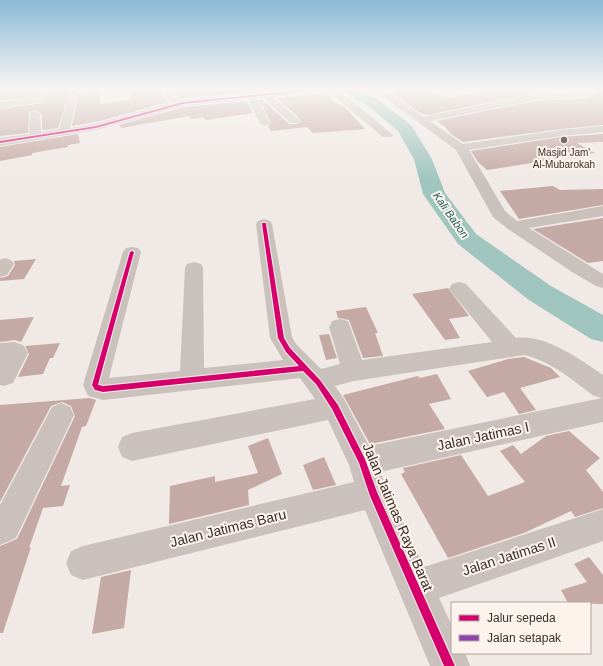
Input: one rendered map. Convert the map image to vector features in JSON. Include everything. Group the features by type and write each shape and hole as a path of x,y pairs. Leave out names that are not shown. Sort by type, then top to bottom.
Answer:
{"street":[{"path":"35,119 35,137"},
{"path":"64,133 66,119"},
{"path":"0,142 64,133 96,127 124,119"},
{"path":"262,119 265,123"},
{"path":"368,119 387,135"},
{"path":"422,120 427,119"},
{"path":"422,120 461,148 499,214 514,226 603,282"},
{"path":"461,148 561,133 603,129"},
{"path":"514,226 603,211"},
{"name":"Jalan Jatimas Raya Barat","path":"264,224 281,338 288,350 320,385 362,462 373,493 450,666"},
{"path":"132,252 95,385 97,388 103,390 192,379 320,385"},
{"path":"192,379 194,268"},
{"path":"459,289 510,347"},
{"path":"340,327 354,370"},
{"path":"132,447 320,385 331,376 354,370 510,347 537,347 551,353 603,388"},
{"path":"0,352 15,351 16,353 4,376"},
{"name":"Jalan Jatimas I","path":"362,462 603,410"},
{"path":"2,528 12,515 61,415"},
{"name":"Jalan Jatimas Baru","path":"83,563 373,493"},
{"name":"Jalan Jatimas II","path":"415,588 603,525"}],"building":[{"path":"0,119 29,119 28,133 0,136"},
{"path":"42,119 61,119 58,128 42,130"},
{"path":"73,119 107,119 100,121 72,126"},
{"path":"140,119 172,119 121,128 119,125"},
{"path":"269,119 284,119 289,124 298,124 300,122 299,119 356,119 365,129 313,133 307,127 271,131 268,126 271,122"},
{"path":"446,119 603,119 603,125 463,142 451,134 437,121"},
{"path":"78,134 80,143 68,145 68,147 32,153 32,155 0,161 0,147"},
{"path":"603,134 603,142 577,143 595,153 487,170 478,162 471,151 561,137"},
{"path":"553,186 560,190 603,189 603,205 519,219 500,191"},
{"path":"603,218 603,261 588,263 533,229"},
{"path":"36,259 24,279 0,281 0,278 8,276 15,265 14,261"},
{"path":"448,288 469,316 449,319 460,338 445,340 412,294"},
{"path":"366,307 378,333 375,333 383,356 363,358 349,320 338,318 336,311"},
{"path":"34,317 21,342 15,340 0,342 0,320"},
{"path":"329,334 337,358 326,360 319,335"},
{"path":"60,343 53,358 50,358 43,374 18,377 29,354 25,346"},
{"path":"524,357 551,368 560,377 520,388 536,410 519,414 504,392 487,397 468,371 508,359"},
{"path":"437,374 451,399 429,404 445,429 370,444 343,395 418,376 420,378"},
{"path":"90,398 96,400 86,426 82,427 61,486 70,485 63,506 43,508 3,633 0,633 0,546 17,539 75,416 71,406 62,402 51,406 0,502 0,405"},
{"path":"569,431 600,458 586,470 603,492 603,508 575,517 571,511 524,533 448,558 401,474 405,472 403,468 461,455 488,496 525,482 500,451 513,445 521,454 546,436"},
{"path":"268,438 282,474 248,490 249,505 169,524 170,486 215,476 215,482 258,473 248,446"},
{"path":"324,457 336,485 313,490 303,465"},
{"path":"589,557 603,575 603,604 591,604 591,602 567,602 561,590 587,582 574,564"},
{"path":"131,570 124,628 92,634 101,577"}],"waterway":[{"name":"Kali Babon","path":"394,119 405,128 423,159 434,194 467,239 540,293 603,330"}],"cycle path":[{"path":"0,142 96,127 125,119"},
{"path":"264,224 281,338 288,350 318,382 335,407 362,462 373,493 450,666"},
{"path":"132,252 95,385 97,388 103,389 305,368"}],"place":[{"name":"Masjid Jam' Al-Mubarokah","path":"564,140"}]}
